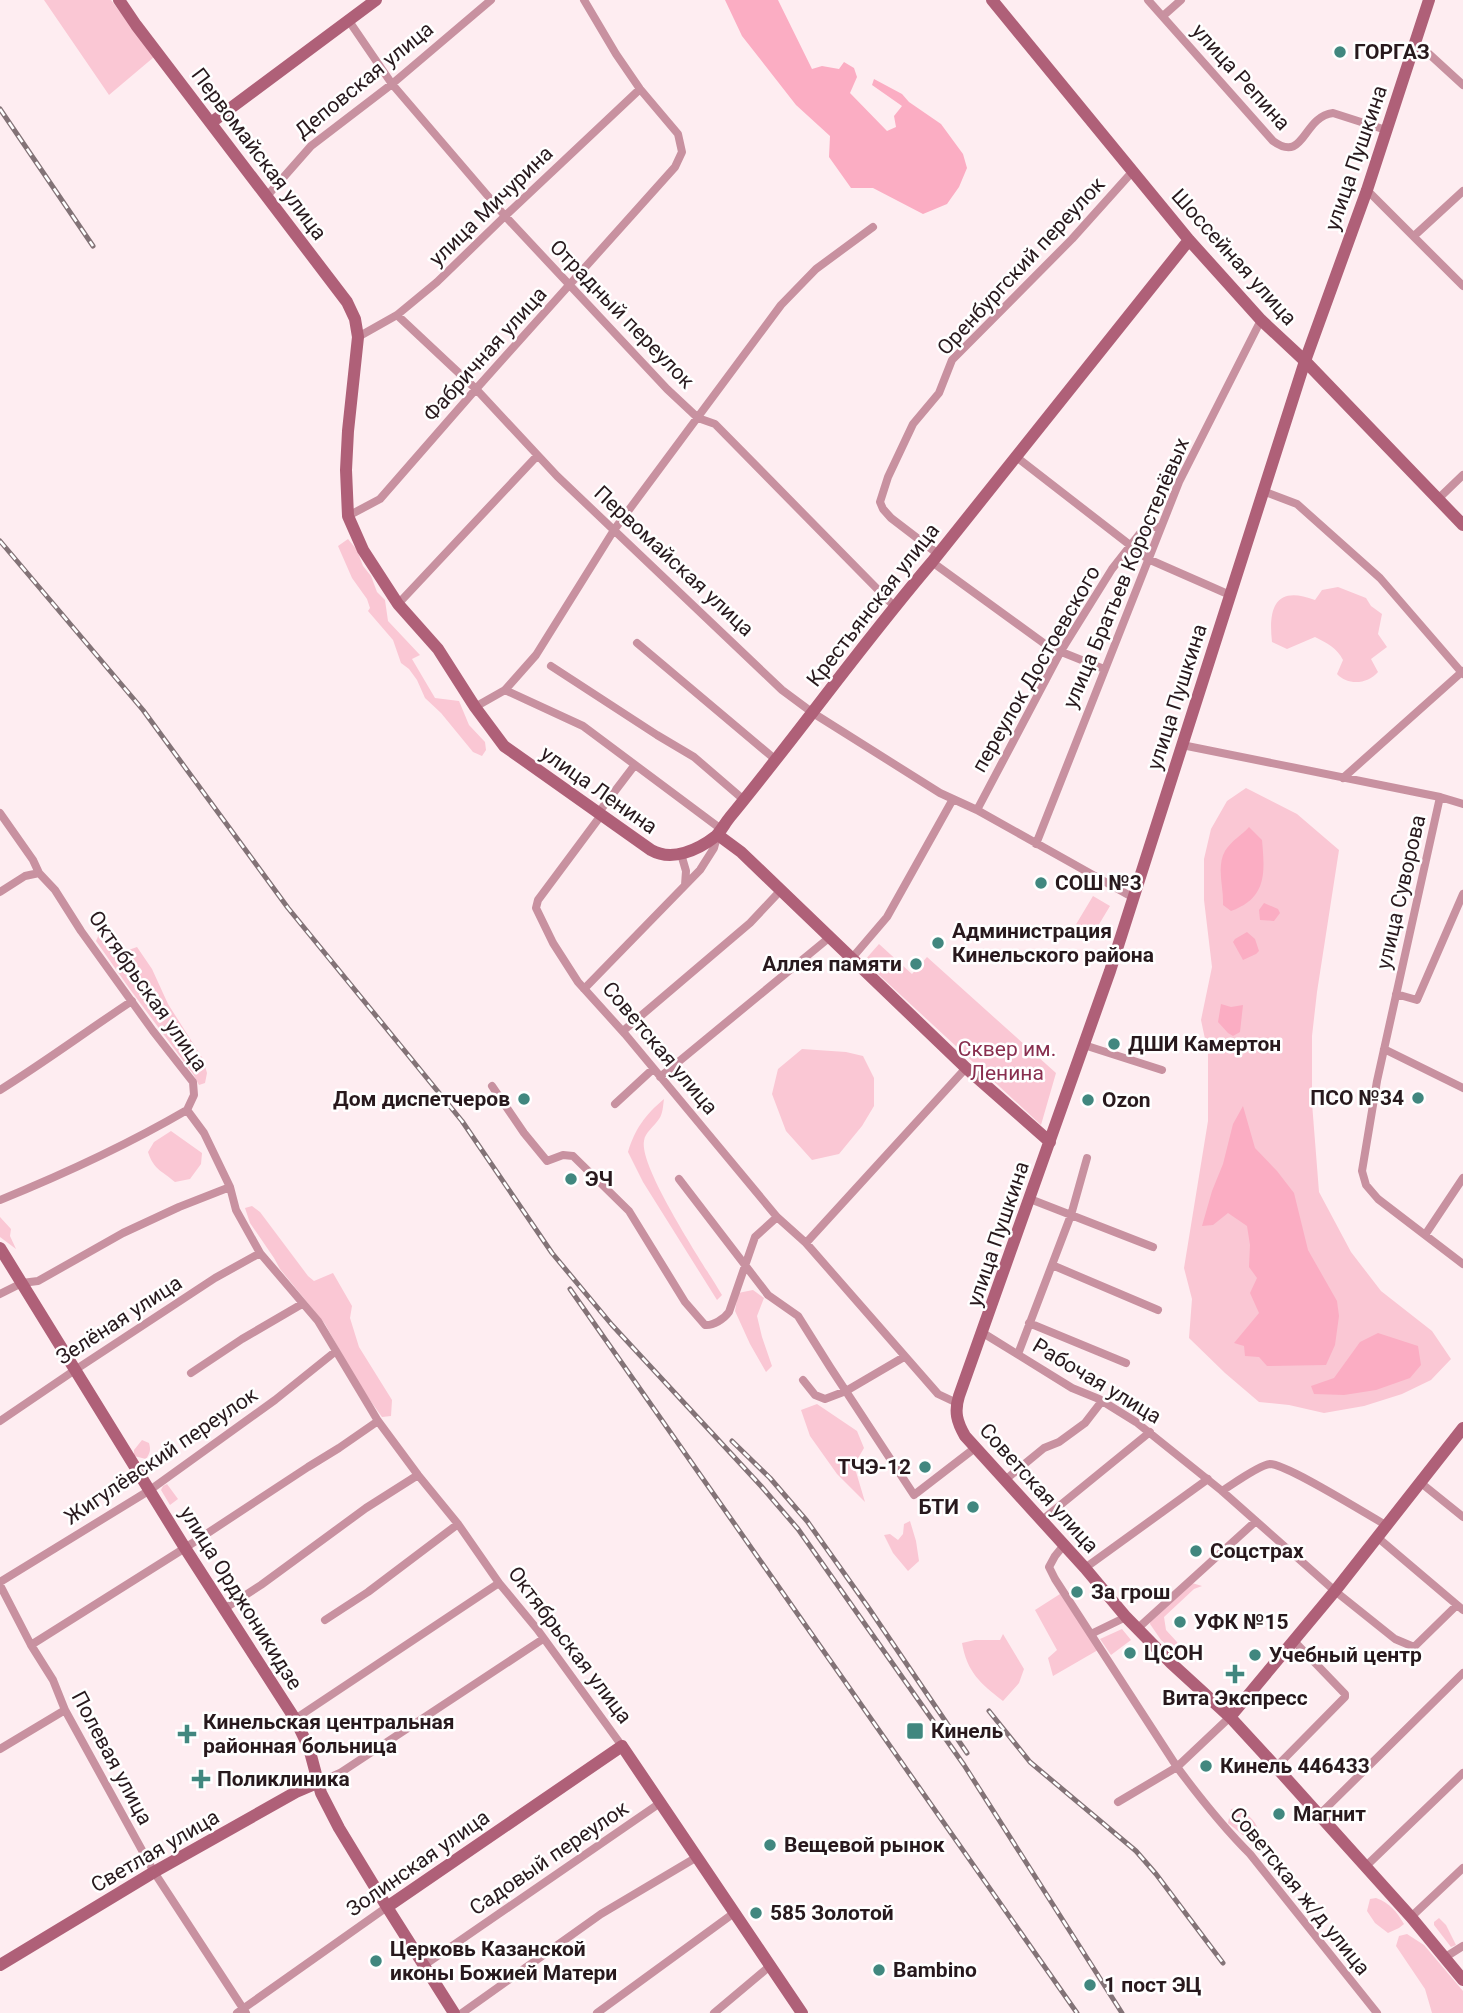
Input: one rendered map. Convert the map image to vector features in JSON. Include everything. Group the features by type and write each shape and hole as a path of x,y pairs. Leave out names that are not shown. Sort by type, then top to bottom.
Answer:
{"street":[{"name":"Первомайская улица","path":"119,0 347,302 355,319 358,337"},
{"path":"212,122 376,0"},
{"name":"Деповская улица","path":"267,196 311,146 392,84 491,0"},
{"name":"Фабричная улица","path":"348,516 380,499 676,167 682,152 678,134 640,89 584,0"},
{"name":"Шоссейная улица","path":"992,0 1189,240 1261,320 1305,361 1463,525"},
{"name":"улица Репина","path":"1148,0 1264,132 1282,147 1291,149 1298,144 1309,127 1324,114 1333,113 1387,130"},
{"path":"1163,16 1181,0"},
{"name":"улица Пушкина","path":"957,1403 1051,1142 1134,898 1305,361 1367,190 1429,0"},
{"name":"Отрадный переулок","path":"349,21 392,84 505,216 667,389 698,418 715,424 894,606"},
{"path":"1416,42 1463,85"},
{"name":"улица Мичурина","path":"358,337 397,315 437,282 640,89"},
{"name":"Оренбургский переулок","path":"935,558 891,518 880,502 888,477 913,424 939,393 953,360 1072,239 1133,171"},
{"path":"1367,190 1463,285"},
{"path":"1414,236 1463,191"},
{"path":"475,707 505,690 536,655 614,530 781,305 816,269 873,227"},
{"name":"Крестьянская улица","path":"584,989 685,886 708,858 719,832 894,606 1189,240"},
{"name":"Первомайская улица","path":"397,315 476,389 537,456 782,690 813,713 953,799 1134,898"},
{"name":"улица Братьев Коростелёвых","path":"1036,844 1179,482 1261,320"},
{"name":"улица Ленина","path":"358,337 346,470 348,516 363,550 398,604 438,649 504,746 658,854 681,854"},
{"path":"398,604 537,456"},
{"path":"1015,456 1148,559 1230,596"},
{"path":"1438,499 1463,475"},
{"path":"1263,491 1297,505 1380,578 1463,673 1343,778"},
{"name":"переулок Достоевского","path":"976,810 1061,651 1112,569 1145,527 1161,527"},
{"path":"935,558 1049,647 1104,669"},
{"path":"637,643 776,760"},
{"path":"551,666 694,757 744,800"},
{"path":"505,690 583,726 719,832 966,1068 1051,1142"},
{"path":"1182,745 1440,797 1463,804"},
{"path":"601,813 634,766"},
{"name":"улица Суворова","path":"1440,797 1384,1049 1363,1164 1363,1178 1378,1199 1463,1264"},
{"path":"852,958 887,917 953,799"},
{"name":"Октябрьская улица","path":"0,813 39,873 55,890 81,931 193,1082 194,1095 187,1110 204,1133 230,1187 236,1210 260,1253 318,1321 378,1421 458,1524 499,1583 537,1629 622,1746 802,2013"},
{"name":"Советская улица","path":"601,813 538,900 536,908 553,943 584,989 623,1031 777,1217 806,1243 938,1394 957,1403 957,1423 975,1448 1137,1629 1230,1717 1276,1767 1411,1917 1463,1980"},
{"path":"685,886 686,871 681,854 719,832"},
{"path":"0,892 25,876 39,873"},
{"path":"623,1031 750,923 781,890"},
{"name":"улица Суворова","path":"1396,994 1417,1000 1463,894"},
{"path":"660,1077 830,937"},
{"path":"0,1090 41,1065 132,1001"},
{"path":"1084,1045 1162,1070"},
{"path":"1384,1049 1463,1088"},
{"path":"806,1243 966,1068"},
{"path":"615,1104 653,1069"},
{"path":"492,1086 547,1161 563,1155 573,1156 629,1211 685,1302 705,1325 709,1326 729,1312 755,1237 777,1217"},
{"path":"0,1200 134,1140 187,1110"},
{"path":"1018,1354 1071,1215 1087,1158"},
{"path":"1425,1235 1463,1178"},
{"path":"679,1179 768,1295 798,1316 914,1495 975,1448"},
{"path":"0,1294 22,1283 38,1280 123,1233 178,1207 230,1187"},
{"path":"1030,1199 1153,1247"},
{"name":"улица Орджоникидзе","path":"0,1248 185,1548 295,1719 309,1748 317,1783 339,1828 454,2013"},
{"name":"Зелёная улица","path":"0,1421 215,1279 260,1253"},
{"path":"1052,1265 1158,1310"},
{"path":"191,1373 302,1304"},
{"path":"1030,1324 1126,1363"},
{"name":"Рабочая улица","path":"983,1333 1072,1388 1102,1401 1150,1433 1208,1479 1335,1591 1395,1639 1414,1647 1460,1607"},
{"name":"Жигулёвский переулок","path":"0,1584 150,1490 275,1400 336,1351"},
{"path":"803,1380 815,1395 825,1399 846,1391 904,1357"},
{"path":"1005,1480 1044,1448 1059,1442 1085,1423 1102,1401"},
{"path":"31,1645 378,1421"},
{"path":"1118,1802 1177,1767 1230,1717 1335,1591 1463,1428"},
{"path":"1042,1520 1150,1433"},
{"path":"1222,1491 1265,1465 1276,1465 1385,1525"},
{"path":"224,1609 366,1508 418,1475"},
{"path":"1085,1568 1208,1479"},
{"path":"1421,1483 1463,1517"},
{"path":"1137,1629 1256,1521"},
{"path":"325,1620 368,1592 458,1524"},
{"path":"1377,1537 1460,1607"},
{"name":"Советская ж/д улица","path":"1064,1545 1049,1567 1055,1579 1177,1767 1377,2013"},
{"path":"295,1719 499,1583"},
{"name":"Полевая улица","path":"0,1584 31,1645 54,1680 65,1710 154,1872 242,2012"},
{"path":"1091,1634 1126,1617"},
{"name":"Светлая улица","path":"0,1965 154,1872 296,1792 340,1773 543,1639"},
{"path":"1276,1767 1346,1694 1293,1640"},
{"path":"1319,1815 1463,1673"},
{"path":"0,1749 65,1710"},
{"name":"Золинская улица","path":"242,2012 387,1907 622,1746"},
{"path":"1365,1867 1463,1773"},
{"name":"Садовый переулок","path":"423,1965 660,1803"},
{"path":"463,2013 601,1914 697,1857"},
{"path":"1411,1917 1463,1868"},
{"path":"597,2013 734,1913"},
{"path":"1444,1958 1463,1946"},
{"path":"714,2013 770,1966"}],"green space":[{"path":"44,0 111,0 154,57 109,95"},
{"path":"348,539 357,550 377,592 385,600 388,621 420,655 412,659 435,698 459,701 469,725 485,742 486,750 482,756 473,752 425,698 417,680 401,663 393,640 368,611 370,608 367,599 352,578 338,546"},
{"path":"1338,587 1366,598 1371,606 1382,614 1378,634 1387,647 1371,659 1378,672 1364,681 1352,682 1337,674 1343,660 1341,656 1331,646 1315,637 1287,649 1272,642 1274,609 1283,597 1302,596 1315,600 1322,590"},
{"path":"1246,788 1297,814 1339,850 1312,1036 1312,1103 1319,1192 1351,1252 1381,1291 1432,1331 1451,1359 1431,1380 1402,1394 1364,1406 1324,1413 1259,1402 1189,1338 1192,1299 1184,1268 1208,1121 1208,1053 1201,1020 1212,967 1204,900 1204,859 1211,829 1227,801"},
{"path":"1093,896 1110,906 1092,936 1075,926"},
{"path":"100,932 120,953 137,947 152,969 168,1004 203,1059 207,1073 205,1083 199,1085 96,941"},
{"name":"Сквер им. Ленина","path":"879,944 912,974 927,957 1056,1073 1041,1125 864,961"},
{"path":"802,1049 863,1056 874,1078 874,1106 862,1126 839,1154 812,1160 786,1131 772,1094 778,1069"},
{"path":"664,1099 660,1117 645,1138 645,1154 662,1194 722,1295 717,1300 643,1182 628,1152 642,1123"},
{"path":"171,1131 202,1153 201,1164 190,1179 175,1182 158,1169 150,1158 148,1152 154,1142"},
{"path":"252,1206 260,1212 314,1281 333,1273 352,1306 350,1318 359,1347 392,1400 391,1416 382,1417 359,1385 325,1324 280,1269 250,1223 245,1208"},
{"path":"0,1217 11,1229 10,1236 16,1249 0,1237"},
{"path":"753,1290 764,1298 757,1316 772,1366 766,1372 735,1311 738,1293"},
{"path":"817,1404 857,1431 864,1448 854,1465 865,1502 837,1474 810,1436 801,1410"},
{"path":"142,1440 150,1445 146,1459 134,1456 134,1450"},
{"path":"167,1484 178,1499 170,1505 161,1490"},
{"path":"910,1521 919,1561 908,1571 893,1553 884,1535 890,1534 898,1540 903,1534 904,1524"},
{"path":"1192,1583 1202,1586 1194,1589 1164,1617 1166,1630 1177,1642 1183,1658 1161,1640 1150,1624 1151,1615"},
{"path":"1060,1594 1098,1650 1053,1676 1048,1658 1057,1650 1035,1610"},
{"path":"1122,1629 1131,1640 1111,1655 1100,1639"},
{"path":"1003,1634 1024,1669 1019,1683 1003,1701 971,1669 962,1643 1000,1640"},
{"path":"1239,1808 1258,1828 1255,1845 1228,1823 1231,1809"},
{"path":"1376,1898 1393,1908 1404,1924 1388,1933 1375,1923 1367,1911 1370,1899"},
{"path":"1439,1918 1446,1925 1456,1945 1451,1947 1434,1925"},
{"path":"1407,1934 1424,1945 1463,1991 1463,2013 1432,2013 1425,1989 1396,1946 1399,1936"}],"shaded area":[{"path":"725,0 778,0 812,69 822,66 839,69 844,62 854,68 857,77 850,93 887,131 896,127 894,116 902,106 872,85 874,79 902,94 941,124 963,154 967,168 959,187 947,204 923,214 873,188 851,188 829,157 830,136 796,105 742,36"},
{"path":"1249,827 1262,840 1263,874 1257,892 1251,899 1231,911 1223,905 1222,857 1230,844"},
{"path":"1264,903 1278,909 1280,913 1274,921 1260,920 1259,910"},
{"path":"1247,932 1255,939 1259,951 1243,960 1233,942"},
{"path":"1221,1004 1231,1007 1243,1005 1240,1032 1233,1036 1218,1022"},
{"path":"1243,1106 1255,1148 1294,1193 1308,1250 1337,1301 1339,1316 1335,1345 1326,1365 1267,1366 1259,1357 1245,1356 1244,1346 1234,1343 1259,1313 1250,1293 1257,1278 1249,1267 1247,1226 1228,1213 1213,1225 1202,1226 1233,1124"},
{"path":"1378,1333 1418,1346 1421,1365 1410,1378 1376,1390 1344,1395 1314,1394 1311,1386 1334,1378 1360,1342"}],"railway":[{"path":"0,109 93,246"},
{"path":"0,541 143,710 288,908 462,1121 552,1253 612,1325 798,1529 964,1765 1122,2013"},
{"path":"570,1289 1077,2013"},
{"path":"732,1441 770,1478 807,1521 967,1753"},
{"path":"989,1711 1030,1762 1136,1851 1223,1963"}],"place":[{"name":"ГОРГАЗ","path":"1340,52"},
{"name":"СОШ №3","path":"1041,883"},
{"name":"Администрация Кинельского района","path":"938,943"},
{"name":"Аллея памяти","path":"916,964"},
{"name":"ДШИ Камертон","path":"1114,1044"},
{"name":"ПСО №34","path":"1418,1098"},
{"name":"Дом диспетчеров","path":"524,1099"},
{"name":"Ozon","path":"1088,1100"},
{"name":"ЭЧ","path":"571,1179"},
{"name":"ТЧЭ-12","path":"925,1467"},
{"name":"БТИ","path":"973,1507"},
{"name":"Соцстрах","path":"1196,1551"},
{"name":"За грош","path":"1077,1592"},
{"name":"УФК №15","path":"1180,1622"},
{"name":"ЦСОН","path":"1130,1653"},
{"name":"Учебный центр","path":"1255,1655"},
{"name":"Вита Экспресс","path":"1235,1674"},
{"name":"Кинель","path":"915,1731"},
{"name":"Кинельская центральная районная больница","path":"187,1734"},
{"name":"Кинель 446433","path":"1206,1766"},
{"name":"Поликлиника","path":"201,1779"},
{"name":"Магнит","path":"1279,1814"},
{"name":"Вещевой рынок","path":"770,1845"},
{"name":"585 Золотой","path":"756,1913"},
{"name":"Церковь Казанской иконы Божией Матери","path":"376,1961"},
{"name":"Bambino","path":"879,1970"},
{"name":"1 пост ЭЦ","path":"1090,1985"}]}
